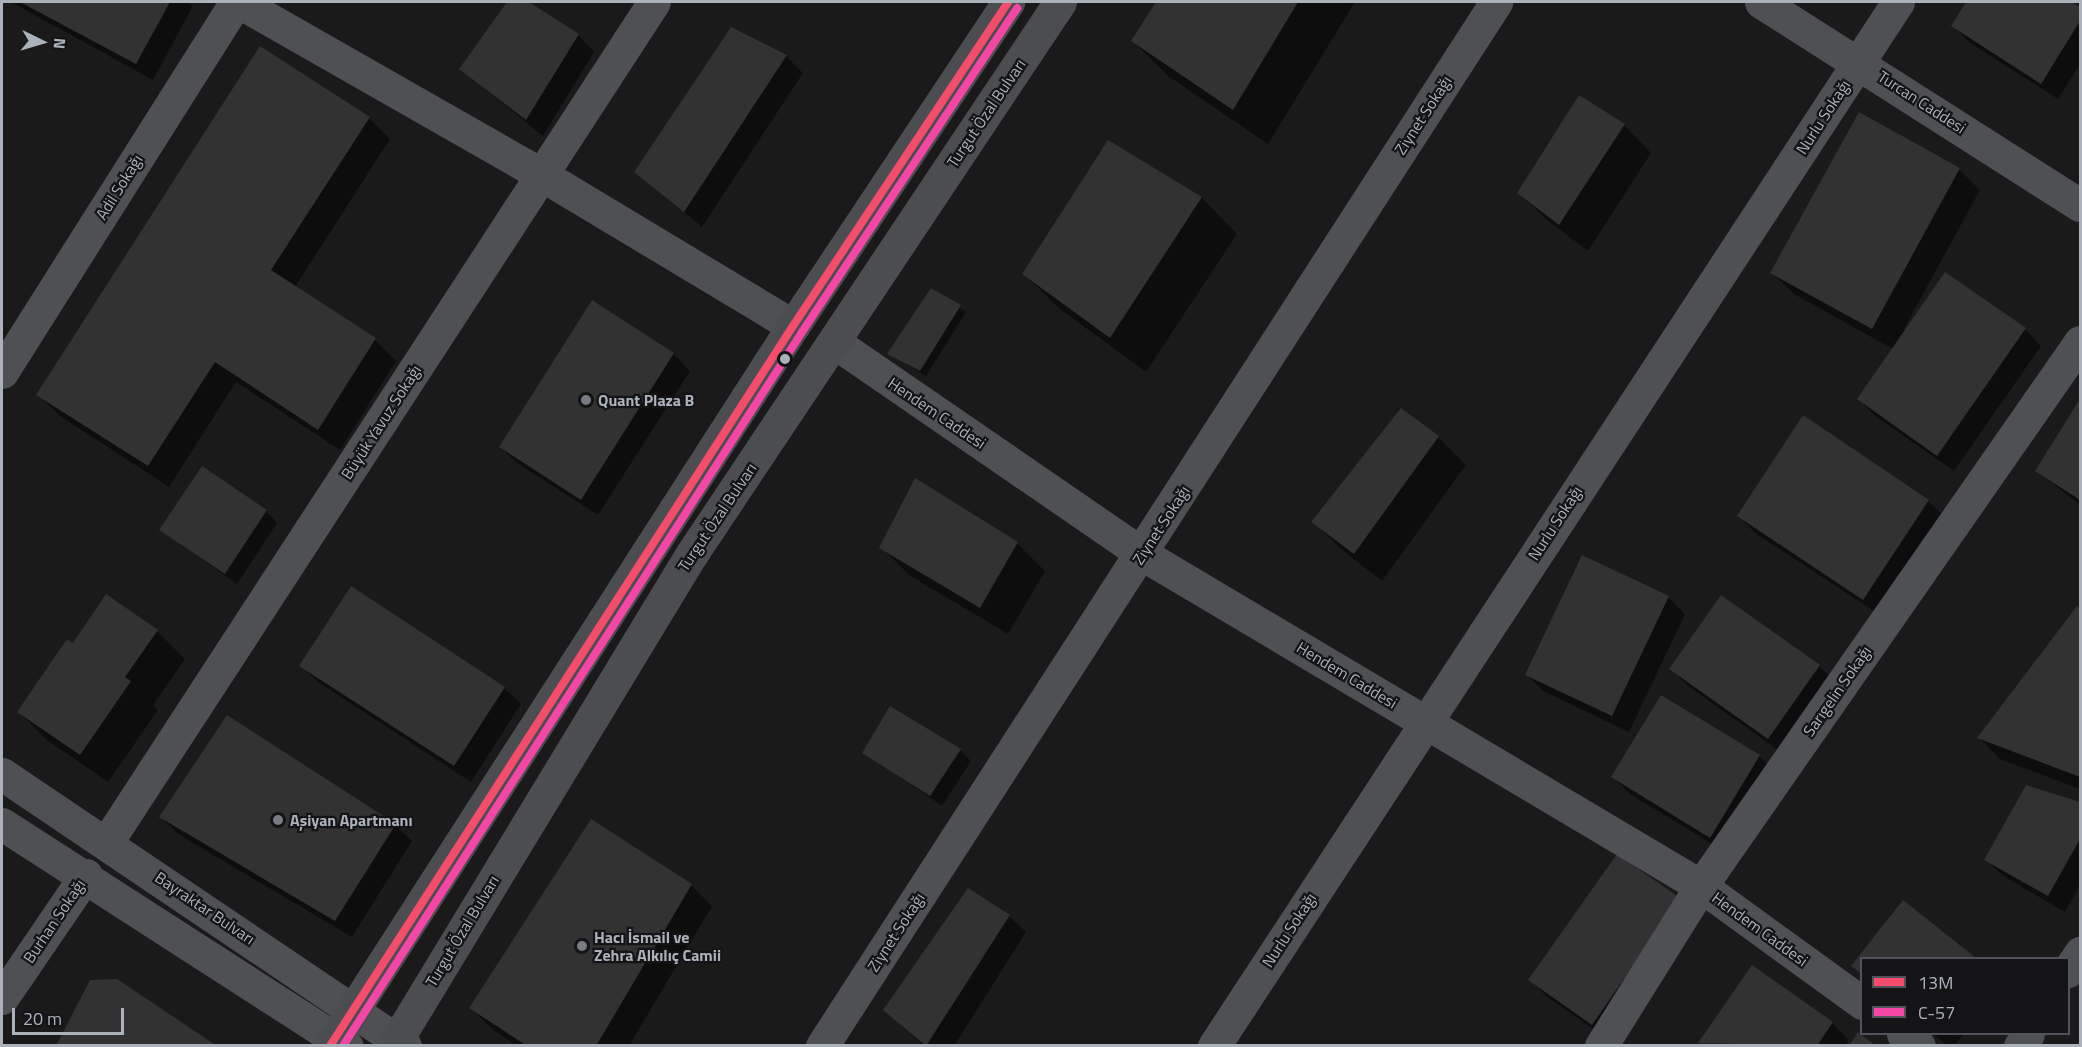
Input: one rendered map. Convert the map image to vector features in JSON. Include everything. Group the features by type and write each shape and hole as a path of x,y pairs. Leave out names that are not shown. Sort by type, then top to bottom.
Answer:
{"main road":[{"path":"338,1042 356,1010 793,326 1008,2"},
{"name":"Turgut Özal Bulvarı","path":"398,1044 691,555 1060,2"}],"street":[{"path":"237,2 542,175 793,326"},
{"name":"Adil Sokağı","path":"2,372 237,2"},
{"name":"Büyük Yavuz Sokağı","path":"107,842 654,2"},
{"name":"Ziynet Sokağı","path":"822,1046 1142,554 1496,2"},
{"name":"Turcan Caddesi","path":"1761,2 1859,62 2080,205"},
{"name":"Nurlu Sokağı","path":"1214,1046 1425,720 1898,2"},
{"name":"Hendem Caddesi","path":"834,342 1142,554 1701,886 1860,1002"},
{"name":"Sarıgelin Sokağı","path":"1600,1046 1701,886 2080,342"},
{"name":"Bayraktar Bulvarı","path":"2,774 356,1010 398,1044"},
{"path":"2,824 86,874 338,1042"},
{"name":"Burhan Sokağı","path":"2,998 86,874"},
{"path":"2070,968 2080,953"},
{"path":"1904,1035 1919,1046"}],"building":[{"path":"20,2 170,2 136,64"},
{"path":"507,2 529,2 579,34 526,120 459,69"},
{"path":"1156,2 1298,2 1233,110 1131,41"},
{"path":"1966,2 2071,2 2080,7 2080,21 2041,84 1951,26"},
{"path":"731,27 787,55 684,212 634,172"},
{"path":"260,46 370,117 271,270 376,338 318,430 215,362 148,466 36,395"},
{"path":"1579,95 1625,124 1559,225 1517,193"},
{"path":"1859,112 1960,168 1872,329 1770,273"},
{"path":"1108,140 1202,197 1110,338 1022,274"},
{"path":"1945,272 2026,328 1937,456 1857,399"},
{"path":"931,288 961,305 920,371 887,354"},
{"name":"Quant Plaza B","path":"592,300 674,353 581,500 499,447"},
{"path":"2080,399 2080,500 2035,471"},
{"path":"1401,408 1439,436 1354,554 1311,522"},
{"path":"1803,415 1929,500 1863,600 1737,516"},
{"path":"202,466 267,510 225,574 159,530"},
{"path":"915,478 1018,542 980,608 879,548"},
{"path":"1582,555 1669,596 1612,716 1525,675"},
{"path":"351,586 505,687 454,766 299,666"},
{"path":"106,594 158,630 125,677 131,681 80,755 17,712 67,639 73,643"},
{"path":"1721,595 1820,665 1768,739 1669,669"},
{"path":"2077,606 2080,609 2080,777 1977,738"},
{"path":"1661,695 1760,755 1710,838 1611,777"},
{"path":"890,706 961,749 930,796 862,753"},
{"name":"Aşiyan Apartmanı","path":"227,715 396,824 335,921 159,817"},
{"path":"2026,785 2080,802 2080,839 2048,896 1984,860"},
{"name":"Hacı İsmail ve Zehra Alkılıç Camii","path":"591,819 692,884 596,1046 527,1046 469,1008"},
{"path":"1617,854 1680,898 1592,1025 1528,980"},
{"path":"968,888 1010,915 926,1046 883,1010"},
{"path":"1903,900 1975,957 1860,957 1860,973 1851,966"},
{"path":"1752,965 1833,1022 1817,1046 1698,1043"},
{"path":"117,979 217,1046 56,1046 90,980"},
{"path":"1858,1032 1876,1046 1849,1046"}],"transit line":[{"name":"13M","path":"330,1046 793,326 1008,2"},
{"name":"C-57","path":"343,1046 802,332 1017,8"}],"place":[{"name":"Quant Plaza B","path":"586,400"},
{"name":"Aşiyan Apartmanı","path":"278,820"},
{"name":"Hacı İsmail ve Zehra Alkılıç Camii","path":"582,946"}]}
